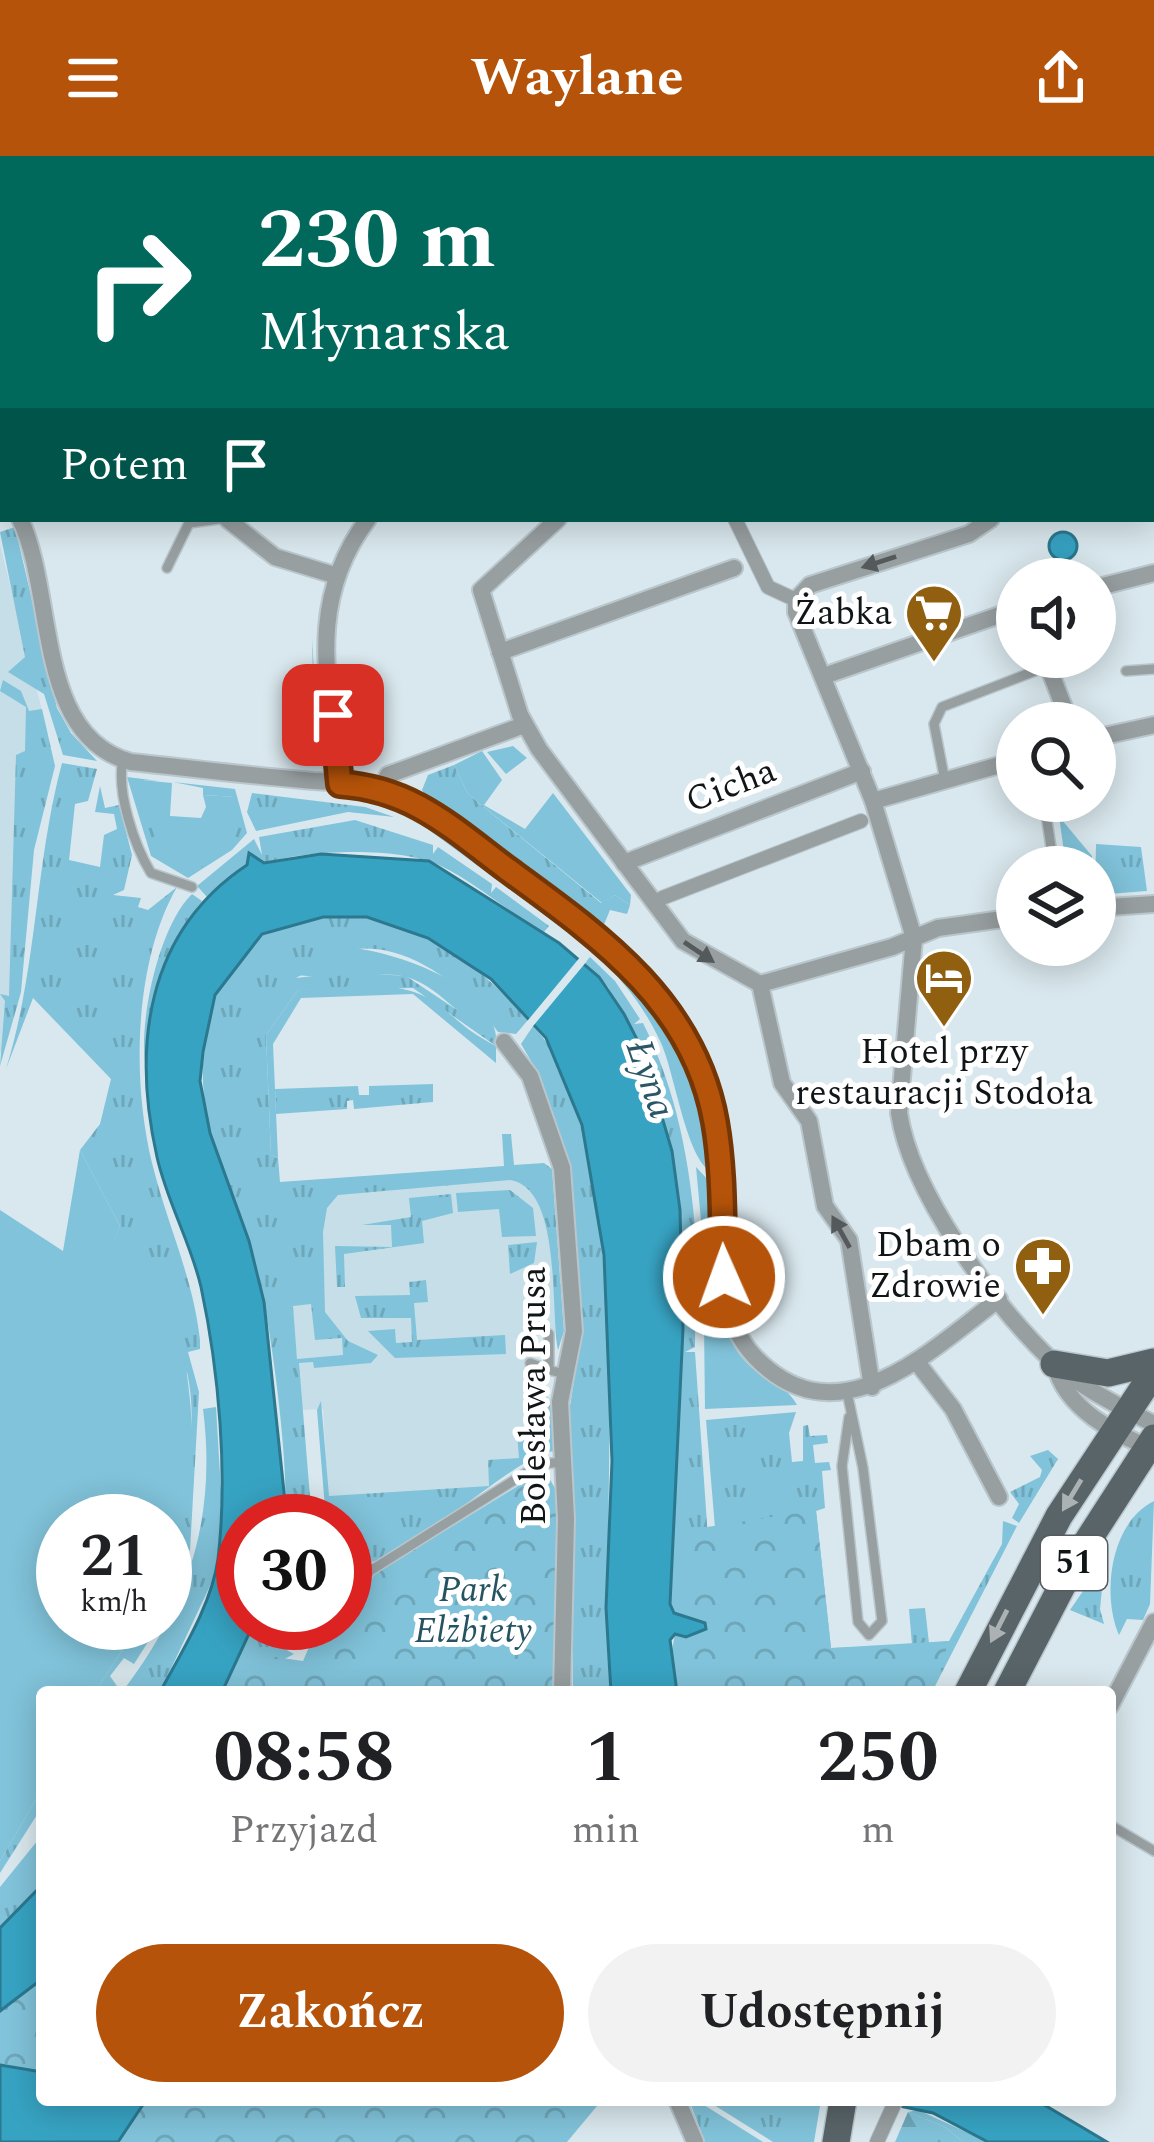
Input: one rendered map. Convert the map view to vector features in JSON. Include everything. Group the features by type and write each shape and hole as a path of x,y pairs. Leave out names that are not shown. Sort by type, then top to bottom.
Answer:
{"main road":[{"path":"1054,1364 1108,1372 1154,1362"},
{"name":"51","path":"971,1686 1033,1561 1154,1372"},
{"name":"51","path":"1010,1686 1076,1559 1152,1439"},
{"path":"836,2141 842,2106"}],"street":[{"path":"21,522 67,706 87,737 123,760 382,787 440,818 601,938 645,980 674,1018 707,1088 718,1142 726,1299 739,1336 779,1376 810,1389 847,1392 872,1387 916,1361 999,1299"},
{"path":"227,522 275,557 334,575"},
{"path":"340,784 326,647 334,575 366,522"},
{"path":"555,522 482,590 500,652 524,725 683,941 760,984 938,928 996,920"},
{"path":"736,522 768,587 796,600"},
{"path":"985,522 969,534 810,585 796,600 796,612 873,801 914,938 899,1113 903,1142 938,1209 999,1299 1054,1364 1066,1389 1152,1439"},
{"path":"500,652 754,557"},
{"path":"1116,583 1154,573"},
{"path":"824,676 996,616"},
{"path":"382,787 388,775 524,725"},
{"path":"1116,733 1154,725"},
{"path":"873,801 996,766"},
{"name":"Cicha","path":"624,863 862,772"},
{"path":"662,898 861,821"},
{"path":"1116,907 1154,904"},
{"path":"760,984 782,1083 809,1121 825,1206 849,1240 872,1387"},
{"name":"Bolesława Prusa","path":"505,1042 530,1076 562,1168 574,1331 557,1372 563,1462 562,1686"},
{"path":"916,1361 952,1409 999,1497"},
{"path":"1116,1695 1153,1628"},
{"path":"679,2106 694,2142"},
{"path":"878,2140 893,2106"}],"lane":[{"path":"166,568 189,523 198,522"},
{"path":"1126,671 1154,670"},
{"path":"945,781 934,724 942,707 1009,678"},
{"path":"123,760 120,775 141,857 151,873 192,887"},
{"path":"549,1334 557,1372"},
{"path":"530,1363 557,1372"},
{"path":"847,1392 863,1468 882,1621 869,1635 857,1622 842,1466 849,1418"},
{"path":"372,1570 540,1464 563,1462"},
{"path":"1116,1829 1154,1851"}],"shaded area":[{"path":"0,545 48,734 29,836 18,1005 0,1054"},
{"path":"549,1171 560,1333 524,1337 530,1363 524,1376 532,1381 538,1442 488,1489 372,1514 372,1494 328,1494 323,1409 302,1410 280,1189"}],"green space":[{"path":"15,527 57,708 71,733 97,761 63,755 44,694 8,672 25,657 0,532"},
{"path":"312,638 318,742 302,749 304,692 313,684"},
{"path":"3,680 21,691 29,711 42,709 55,766 34,850 21,992 0,1066 5,1001 0,994 9,996 16,755 25,751 26,707 0,691"},
{"path":"513,746 527,758 506,774 487,752"},
{"path":"482,751 502,780 484,805 525,829 553,793 631,895 630,905 615,895 602,903 468,794 454,765"},
{"path":"62,763 97,769 88,801 75,804 69,860 100,867 104,835 117,829 114,814 95,812 100,786 105,808 119,805 132,855 124,890 113,895 141,898 138,907 148,910 177,887 152,949 140,1057 152,1163 192,1294 200,1340 200,1349 188,1352 199,1392 192,1515 192,1494 182,1494 191,1433 187,1372 85,1494 70,1494 129,1270 107,1260 120,1226 80,1150 100,1124 111,1079 33,998 6,1069 24,993"},
{"path":"454,765 468,794 601,903 615,895 630,905 627,914 610,910 603,927 426,796 422,790 428,775"},
{"path":"127,777 159,781 142,780 156,817 156,855 235,797 203,795 203,788 173,782 235,789 247,833 232,850 188,878 151,856"},
{"path":"142,780 172,783 170,816 201,818 206,807 203,795 236,797 233,842 211,863 193,870 156,855 156,817 140,806"},
{"path":"252,793 365,807 394,817 348,812 256,831 247,812"},
{"path":"378,800 430,823 592,943 588,947 406,813"},
{"path":"355,820 433,845 433,854 438,847 492,884 491,893 496,887 549,926 544,932 455,873 402,855 328,853 264,863 249,853 247,865 207,897 197,886 254,839 262,855 259,837"},
{"path":"1060,822 1084,846 1063,846"},
{"path":"1096,844 1141,847 1147,891 1116,893 1116,846"},
{"path":"192,894 202,901 178,938 162,978 145,1064 145,1023 154,974 170,928"},
{"path":"353,916 411,930 463,960 528,1020 516,1034 498,1032 471,1000 437,972 377,949 341,953 296,978 346,972 406,976 496,1036 496,1046 413,988 298,990 266,1035 271,1155 278,1158 280,1182 504,1166 502,1134 511,1134 514,1165 544,1163 552,1169 564,1331 558,1350 546,1226 527,1188 510,1180 338,1195 327,1208 323,1232 325,1312 348,1341 378,1355 371,1363 314,1368 313,1362 299,1363 310,1494 286,1494 278,1394 261,1287 212,1141 203,1077 204,1044 221,983 238,957 262,935 284,925","holes":["311,1304 315,1340 342,1338 343,1355 297,1359 293,1306"]},
{"path":"353,948 439,974 477,1001 490,1017 496,1036 415,980 292,973 302,959"},
{"path":"599,948 643,996 677,1049 700,1106 710,1171 694,1149 655,1030 595,953"},
{"path":"590,957 615,981 640,1019 634,1024 643,1023 655,1049 673,1101 690,1182 696,1238 686,1243 696,1243 695,1347 685,1352 695,1352 709,1552 696,1621 673,1613 670,1604 683,1329 676,1176 641,1049 608,987 583,965"},
{"path":"397,988 430,999 496,1046 496,1063 413,994 301,998 273,1044 278,1158 271,1155 266,1035 298,990"},
{"path":"533,1026 568,1082 591,1158 604,1246 611,1686 573,1686 570,1406 582,1332 570,1167 541,1078 521,1044"},
{"path":"433,1084 433,1102 354,1109 353,1100 347,1101 347,1109 276,1114 275,1089 358,1086 359,1095 369,1095 369,1086"},
{"path":"80,1150 120,1226 108,1260 171,1281 189,1392 192,1464 189,1494 36,1494 36,1650 122,1650 99,1686 36,1686 36,1799 0,1861 0,1210 63,1251"},
{"path":"696,1167 711,1183 713,1278 723,1323 747,1363 797,1405 705,1409 703,1242"},
{"path":"510,1190 533,1208 536,1236 502,1237 499,1209 458,1212 456,1193"},
{"path":"451,1194 453,1213 422,1221 424,1243 344,1254 345,1287 337,1287 335,1246 392,1247 391,1225 362,1225 411,1217 409,1198"},
{"path":"537,1242 534,1263 510,1274 508,1245"},
{"path":"426,1280 428,1302 414,1303 417,1340 505,1335 506,1354 395,1358 368,1331 395,1329 396,1343 412,1342 411,1318 361,1318 355,1296 410,1295 409,1282"},
{"path":"524,1372 550,1400 554,1451 508,1474 392,1554 372,1561 372,1494 361,1494 489,1486 488,1460 519,1458 517,1433 535,1431 532,1382"},
{"path":"321,1401 329,1494 324,1494 317,1410"},
{"path":"216,1407 221,1494 216,1494 216,1573 192,1624 192,1560 206,1488 203,1409"},
{"path":"796,1412 789,1433 792,1462 803,1461 803,1426 808,1425 810,1436 827,1435 828,1443 813,1445 815,1463 829,1462 831,1470 822,1471 825,1508 816,1511 831,1648 912,1645 909,1609 925,1608 929,1643 949,1641 1002,1544 1003,1521 1017,1526 935,1686 852,1686 717,1552 706,1420"},
{"path":"1048,1450 1058,1459 1019,1523 1012,1518 1019,1504 1010,1492 1040,1477 1042,1470 1030,1456"},
{"name":"Park Elżbiety","path":"547,1474 557,1492 559,1519 554,1686 225,1686 240,1652 303,1661 308,1650 372,1650 372,1575 536,1475"},
{"path":"1154,1501 1150,1604 1143,1620 1127,1619 1119,1635 1111,1599 1114,1560 1128,1525"},
{"path":"816,1510 831,1648 949,1641 934,1686 694,1686 684,1648 688,1530"},
{"path":"1105,1559 1100,1609 1104,1624 1070,1610"},
{"path":"675,1634 686,1637 718,1686 676,1686 670,1661"},
{"path":"122,1650 143,1650 134,1664 124,1658 110,1676 117,1686 99,1686"},
{"path":"151,1650 180,1650 163,1686 126,1686"},
{"path":"241,1650 294,1654 233,1686 225,1686"},
{"path":"36,1799 36,1816 0,1873 0,1861"},
{"path":"36,1842 36,1891 0,1928 0,1887"},
{"path":"36,1984 36,2106 597,2106 567,2142 0,2142 0,2011"},
{"path":"691,2106 706,2106 763,2142 705,2142"},
{"path":"716,2106 820,2106 814,2142 773,2142"},
{"path":"918,2110 988,2142 963,2142 945,2127 908,2112"},
{"path":"908,2112 945,2127 963,2142 895,2142"}],"water":[{"path":"1058,533 1068,533 1076,541 1070,558 1056,558 1050,551 1050,541"},
{"name":"Łyna","path":"249,853 264,863 321,854 429,861 559,943 599,977 624,1014 642,1049 672,1151 680,1210 683,1329 670,1604 674,1613 705,1623 706,1629 686,1637 675,1634 670,1640 676,1686 611,1686 606,1608 612,1461 604,1255 582,1125 546,1038 491,979 428,938 367,917 323,917 262,934 215,995 200,1081 210,1133 249,1241 264,1302 284,1494 221,1494 213,1353 201,1287 161,1174 146,1074 155,994 168,958 187,923 213,892 247,865"},
{"path":"216,1570 216,1650 241,1650 225,1686 163,1686 183,1650 192,1650 192,1633"},
{"path":"36,1891 36,1984 0,2011 0,1928"},
{"path":"0,2065 36,2071 36,2106 142,2106 118,2142 0,2142"},
{"path":"900,2106 1046,2106 1107,2142 988,2142 933,2113"}],"pier":[{"path":"581,956 587,961 529,1031 524,1025"}],"place":[{"name":"Żabka","path":"934,664"},
{"name":"Hotel przy restauracji Stodoła","path":"944,1029"},
{"name":"Dbam o Zdrowie","path":"1043,1317"}],"route":[{"path":"333,715 340,784 382,787 440,818 623,956 674,1018 698,1063 715,1119 724,1277"}]}
